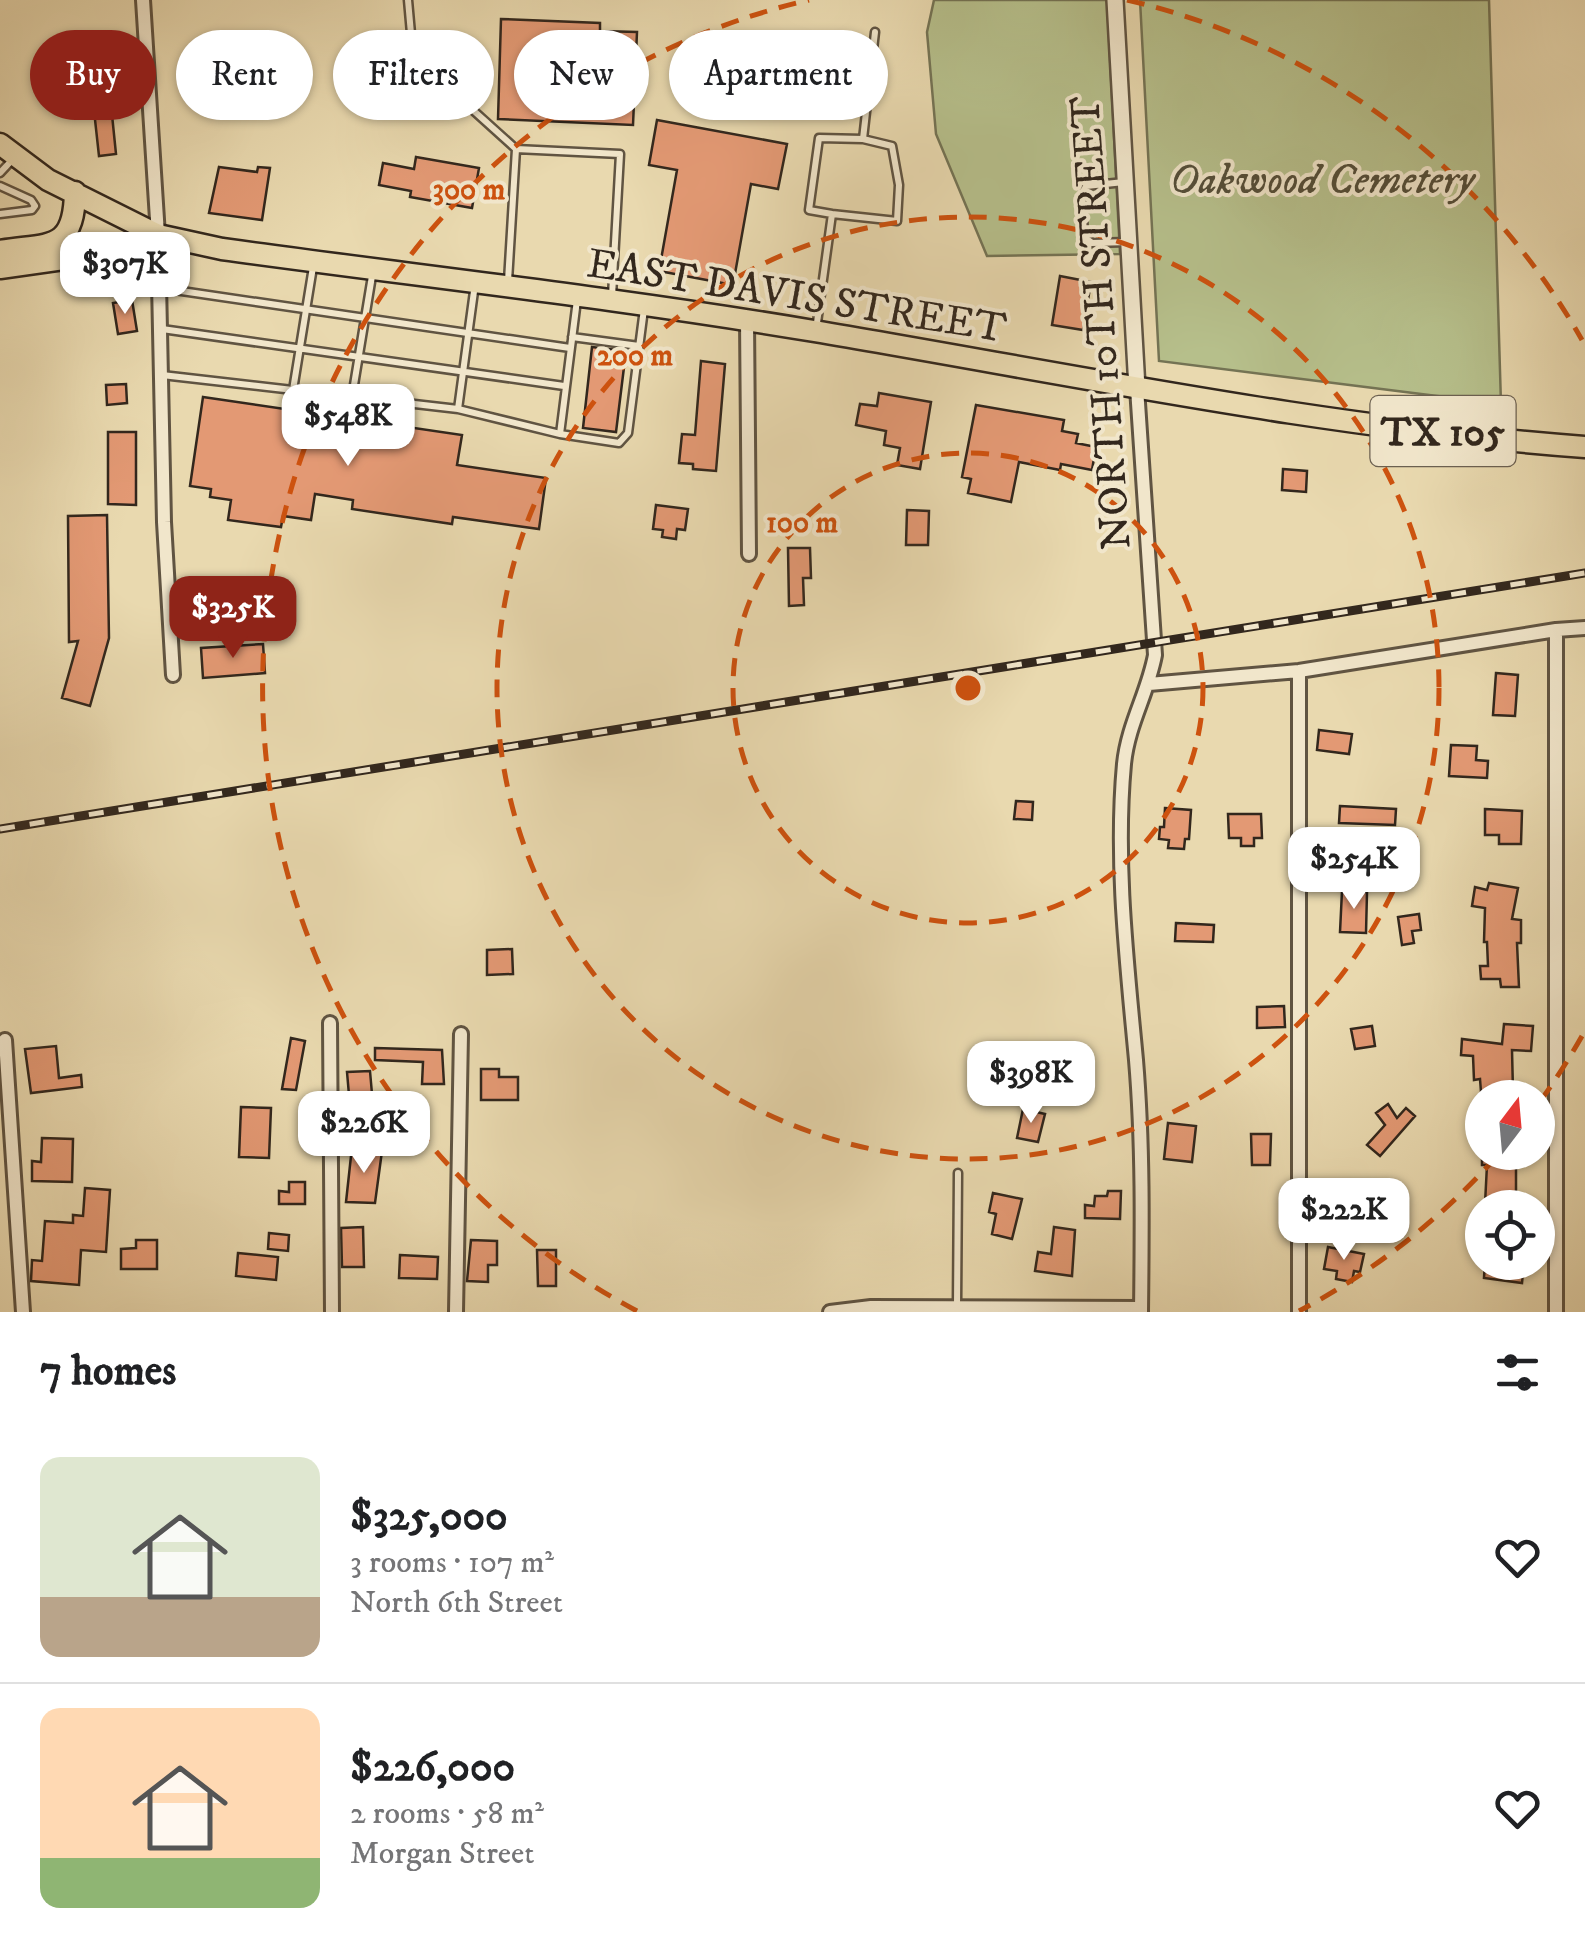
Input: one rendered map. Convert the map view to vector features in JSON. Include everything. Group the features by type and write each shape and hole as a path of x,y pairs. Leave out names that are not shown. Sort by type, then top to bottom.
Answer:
{"main road":[{"name":"TX 105","path":"8,150 48,180 158,235"},
{"path":"0,251 49,243 64,236 74,220 76,192"},
{"name":"EAST DAVIS STREET","path":"158,235 222,249 747,320 1137,388 1444,432 1585,447"},
{"path":"0,268 120,250 158,235"}],"street":[{"path":"143,0 158,235 164,522 173,675"},
{"name":"NORTH 10TH STREET","path":"1114,0 1155,642 1150,684 1128,732 1122,802 1126,973 1141,1128 1141,1310"},
{"path":"747,320 749,554"},
{"path":"1150,684 1299,671 1585,628"},
{"path":"1556,630 1556,1312"},
{"path":"1299,671 1299,1312"},
{"path":"330,1023 332,1312"},
{"path":"456,1312 462,1034"},
{"path":"5,1040 23,1312"},
{"path":"830,1312 871,1307 1141,1310"}],"lane":[{"path":"408,0 413,56 516,150 620,154 612,301"},
{"path":"863,139 865,120"},
{"path":"819,138 863,139 892,146 899,185 897,221 832,214 810,210 819,138"},
{"path":"0,173 8,150"},
{"path":"508,287 516,150"},
{"path":"1125,182 1086,186 1082,194 1084,237 1092,243 1129,242"},
{"path":"0,186 31,200 35,206 32,210 0,214"},
{"path":"816,331 832,214"},
{"path":"293,390 314,261"},
{"path":"352,397 374,269"},
{"path":"458,409 475,283"},
{"path":"160,288 570,348"},
{"path":"560,434 578,297"},
{"path":"161,375 458,409 560,434 618,442 628,433 644,306"},
{"path":"160,328 564,386"},
{"path":"572,337 639,346"},
{"path":"957,1307 958,1173"}],"green space":[{"path":"934,0 1107,0 1120,254 987,256 936,134 927,32"},
{"name":"Oakwood Cemetery","path":"1140,0 1489,0 1501,404 1159,361"}],"building":[{"path":"501,19 600,23 600,30 514,30 514,120 498,119"},
{"path":"95,120 113,120 116,154 99,156"},
{"path":"520,120 633,120 633,125"},
{"path":"657,120 787,144 778,189 751,184 733,285 659,271 677,170 649,165"},
{"path":"416,157 479,168 472,208 410,197 411,191 379,185 383,163 414,169"},
{"path":"219,167 257,172 258,167 270,168 262,220 209,213"},
{"path":"1060,276 1091,282 1083,330 1052,325"},
{"path":"132,300 137,331 118,334 113,303"},
{"path":"592,347 626,351 616,432 583,428"},
{"path":"701,361 725,364 716,471 679,463 682,434 695,435"},
{"path":"126,384 127,403 107,405 106,385"},
{"path":"879,393 931,402 920,469 897,465 900,448 884,445 886,431 856,425 860,404 877,406"},
{"path":"203,397 462,435 457,465 546,478 539,529 453,517 452,524 352,509 353,500 315,494 311,520 283,516 281,527 228,520 231,500 210,497 211,489 190,486"},
{"path":"976,405 1064,420 1062,431 1078,434 1076,443 1096,447 1092,470 1061,464 1060,470 1019,462 1011,502 968,493 971,479 962,477"},
{"path":"108,432 136,432 136,505 108,504"},
{"path":"1283,469 1307,471 1306,492 1282,490"},
{"path":"656,505 688,509 685,530 677,529 676,539 662,537 663,530 653,529"},
{"path":"907,510 929,511 928,545 906,545"},
{"path":"107,515 109,638 90,706 62,698 78,641 69,642 68,516"},
{"path":"788,548 810,548 811,578 803,578 804,605 789,606"},
{"path":"263,644 265,673 203,678 201,648"},
{"path":"1496,673 1518,675 1515,716 1493,715"},
{"path":"1319,730 1352,734 1349,754 1317,750"},
{"path":"1451,745 1477,746 1476,760 1488,761 1487,778 1449,776"},
{"path":"1016,801 1033,802 1032,820 1014,819"},
{"path":"1340,806 1396,809 1395,825 1339,823"},
{"path":"1165,808 1191,810 1189,839 1185,839 1184,849 1168,848 1169,840 1159,839"},
{"path":"1485,809 1522,811 1521,844 1499,844 1499,835 1485,835"},
{"path":"1228,814 1261,814 1262,838 1254,838 1254,846 1241,846 1241,838 1229,838"},
{"path":"1489,883 1518,888 1512,919 1521,920 1521,943 1517,943 1519,987 1501,987 1500,979 1481,979 1480,966 1488,966 1485,908 1472,906 1475,887 1487,890"},
{"path":"1342,891 1367,892 1366,933 1340,932"},
{"path":"1419,914 1421,930 1412,931 1414,943 1402,945 1398,917"},
{"path":"1176,923 1214,925 1213,942 1175,941"},
{"path":"512,949 513,974 487,975 487,950"},
{"path":"1284,1006 1285,1027 1257,1028 1257,1007"},
{"path":"1504,1024 1533,1026 1531,1051 1512,1050 1513,1080 1474,1080 1473,1056 1461,1055 1462,1039 1502,1044"},
{"path":"1372,1026 1375,1046 1355,1049 1351,1029"},
{"path":"291,1038 305,1041 296,1090 282,1089"},
{"path":"56,1046 59,1078 81,1075 82,1087 31,1093 25,1049"},
{"path":"375,1048 442,1050 444,1084 422,1084 423,1062 375,1060"},
{"path":"481,1069 499,1069 499,1077 518,1077 518,1100 481,1100"},
{"path":"370,1071 372,1094 349,1095 347,1072"},
{"path":"1388,1104 1397,1118 1406,1108 1415,1116 1380,1156 1367,1145 1385,1125 1376,1113"},
{"path":"241,1107 271,1108 269,1158 239,1157"},
{"path":"1023,1109 1045,1114 1038,1142 1017,1138"},
{"path":"1168,1123 1196,1126 1192,1162 1164,1159"},
{"path":"1251,1134 1271,1134 1270,1165 1252,1165"},
{"path":"42,1138 73,1139 72,1182 32,1181 32,1161 41,1162"},
{"path":"352,1147 382,1151 375,1203 346,1202"},
{"path":"1487,1170 1516,1170 1516,1190 1486,1190"},
{"path":"289,1182 305,1182 305,1204 279,1204 279,1191 289,1192"},
{"path":"85,1188 110,1190 106,1252 81,1250 79,1285 31,1281 32,1260 42,1261 45,1221 73,1223 73,1215 83,1216"},
{"path":"1108,1191 1121,1191 1120,1219 1085,1218 1085,1205 1094,1206 1095,1196 1107,1196"},
{"path":"993,1193 1022,1199 1012,1239 992,1234 996,1214 989,1212"},
{"path":"363,1227 364,1267 342,1267 341,1228"},
{"path":"1054,1227 1075,1230 1072,1276 1035,1271 1038,1252 1051,1254"},
{"path":"269,1233 289,1235 288,1251 268,1249"},
{"path":"136,1240 157,1240 157,1269 121,1269 121,1249 136,1248"},
{"path":"471,1240 497,1241 497,1265 488,1265 488,1282 467,1281"},
{"path":"1328,1247 1364,1254 1360,1272 1354,1271 1352,1282 1336,1279 1337,1271 1324,1269"},
{"path":"537,1250 556,1250 556,1286 538,1286"},
{"path":"238,1253 278,1257 276,1280 236,1276"},
{"path":"400,1255 438,1257 437,1279 399,1278"}],"railway":[{"path":"0,829 1585,573"}]}
